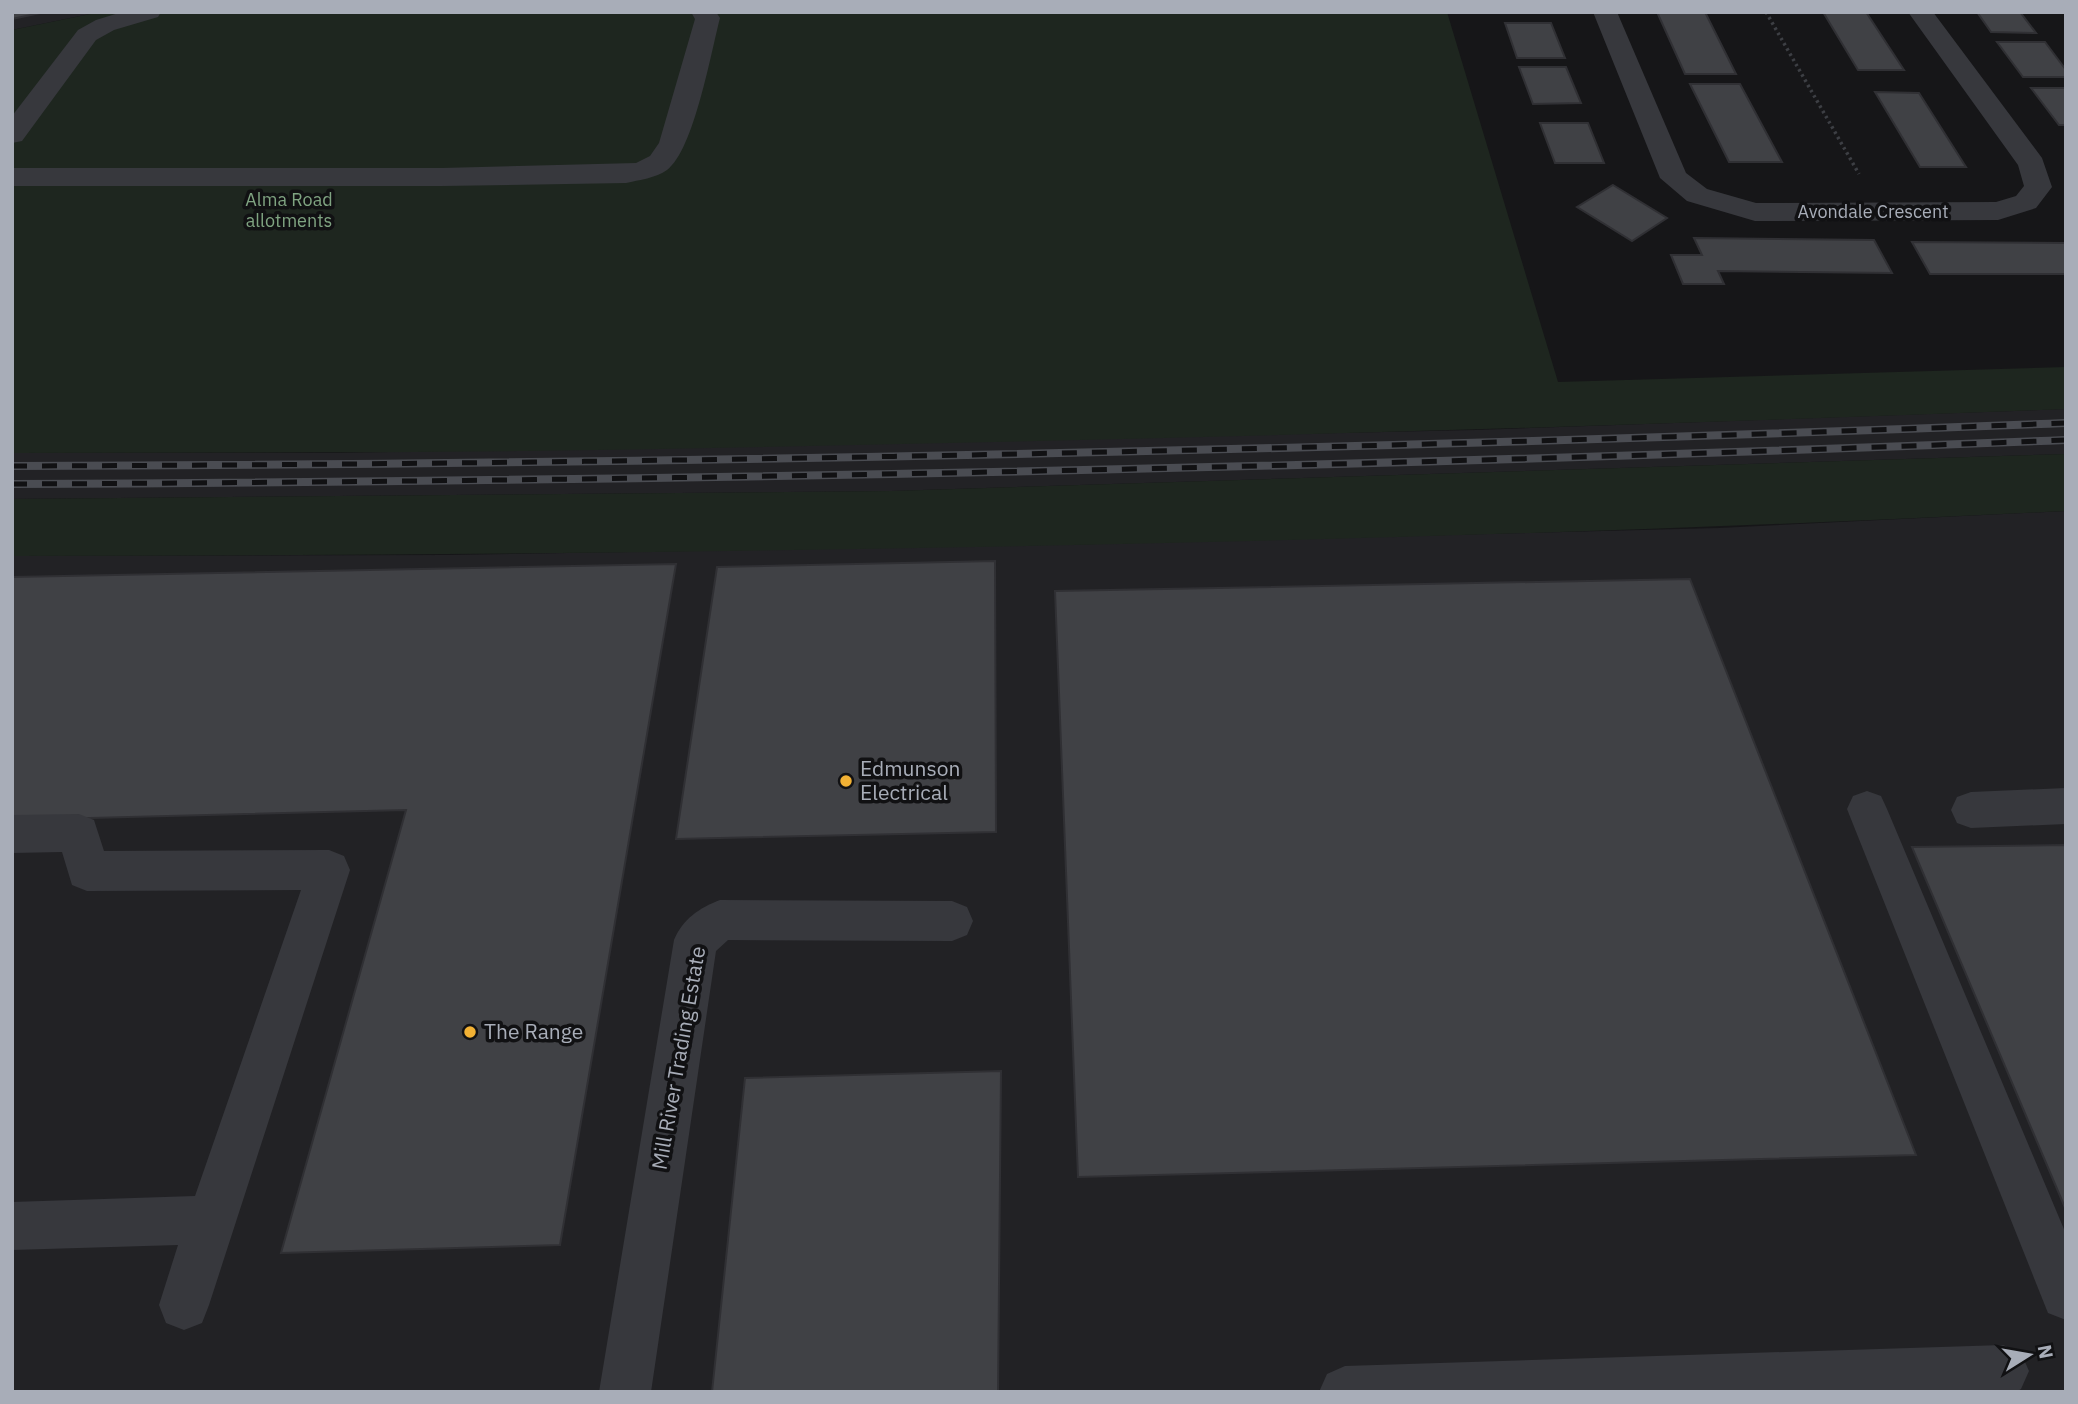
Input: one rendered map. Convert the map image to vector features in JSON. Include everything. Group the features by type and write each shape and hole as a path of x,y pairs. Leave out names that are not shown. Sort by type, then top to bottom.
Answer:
{"street":[{"path":"12,135 87,36 115,21 149,12"},
{"path":"12,177 468,177 626,174 655,168 665,158 673,143 708,18 703,12"},
{"name":"Avondale Crescent","path":"1605,12 1674,178 1697,195 1755,212 1998,211 2026,202 2038,187 2032,164 1920,12"},
{"path":"1971,810 2066,806"},
{"path":"1867,809 2066,1296"},
{"path":"12,834 79,833 87,871 329,870 184,1305"},
{"name":"Mill River Trading Estate","path":"625,1392 696,940 720,920 952,921"},
{"path":"12,1226 212,1220"},
{"path":"1345,1392 1740,1386 2003,1371"}],"path":[{"path":"1766,12 1881,212"}],"shaded area":[{"path":"12,12 100,12 12,30"},
{"path":"2066,409 2066,454 892,491 12,499 12,453 334,453 784,445 1475,430"},
{"path":"2066,511 2066,1392 12,1392 12,556 449,555 1097,544 1719,528"}],"green space":[{"name":"Alma Road allotments","path":"100,12 1447,12 1558,382 2066,367 2066,409 1490,429 913,444 528,451 12,453 12,30"},
{"path":"2066,454 2066,511 1553,532 1039,546 12,556 12,499 892,491"}],"building":[{"path":"12,12 45,12 12,19"},
{"path":"1657,12 1705,12 1736,74 1685,74"},
{"path":"1823,12 1866,12 1904,70 1858,70"},
{"path":"1977,12 2020,12 2036,33 1991,32"},
{"path":"1505,23 1551,23 1565,58 1517,58"},
{"path":"1997,42 2045,42 2066,70 2066,77 2023,77"},
{"path":"1519,67 1566,67 1581,103 1533,104"},
{"path":"1690,84 1740,84 1782,162 1729,162"},
{"path":"2031,88 2066,88 2066,125 2059,125"},
{"path":"1875,92 1919,93 1966,167 1920,167"},
{"path":"1540,123 1588,123 1604,163 1555,163"},
{"path":"1613,185 1667,218 1632,241 1577,207"},
{"path":"1694,238 1874,240 1892,273 1718,271 1724,284 1683,284 1671,255 1702,255"},
{"path":"1912,242 2066,243 2066,274 1930,274"},
{"path":"995,561 996,832 676,839 717,567"},
{"name":"The Range","path":"676,564 560,1245 281,1253 406,810 12,820 12,577"},
{"path":"1690,579 1916,1155 1078,1177 1055,591"},
{"path":"2066,845 2066,1210 1912,847"},
{"path":"1001,1071 998,1392 712,1392 745,1078"}],"railway":[{"path":"12,466 1039,454 2066,423"},
{"path":"12,484 526,480 1039,471 1552,458 2066,440"}],"place":[{"name":"Edmunson Electrical","path":"846,781"},
{"name":"The Range","path":"470,1032"}]}
